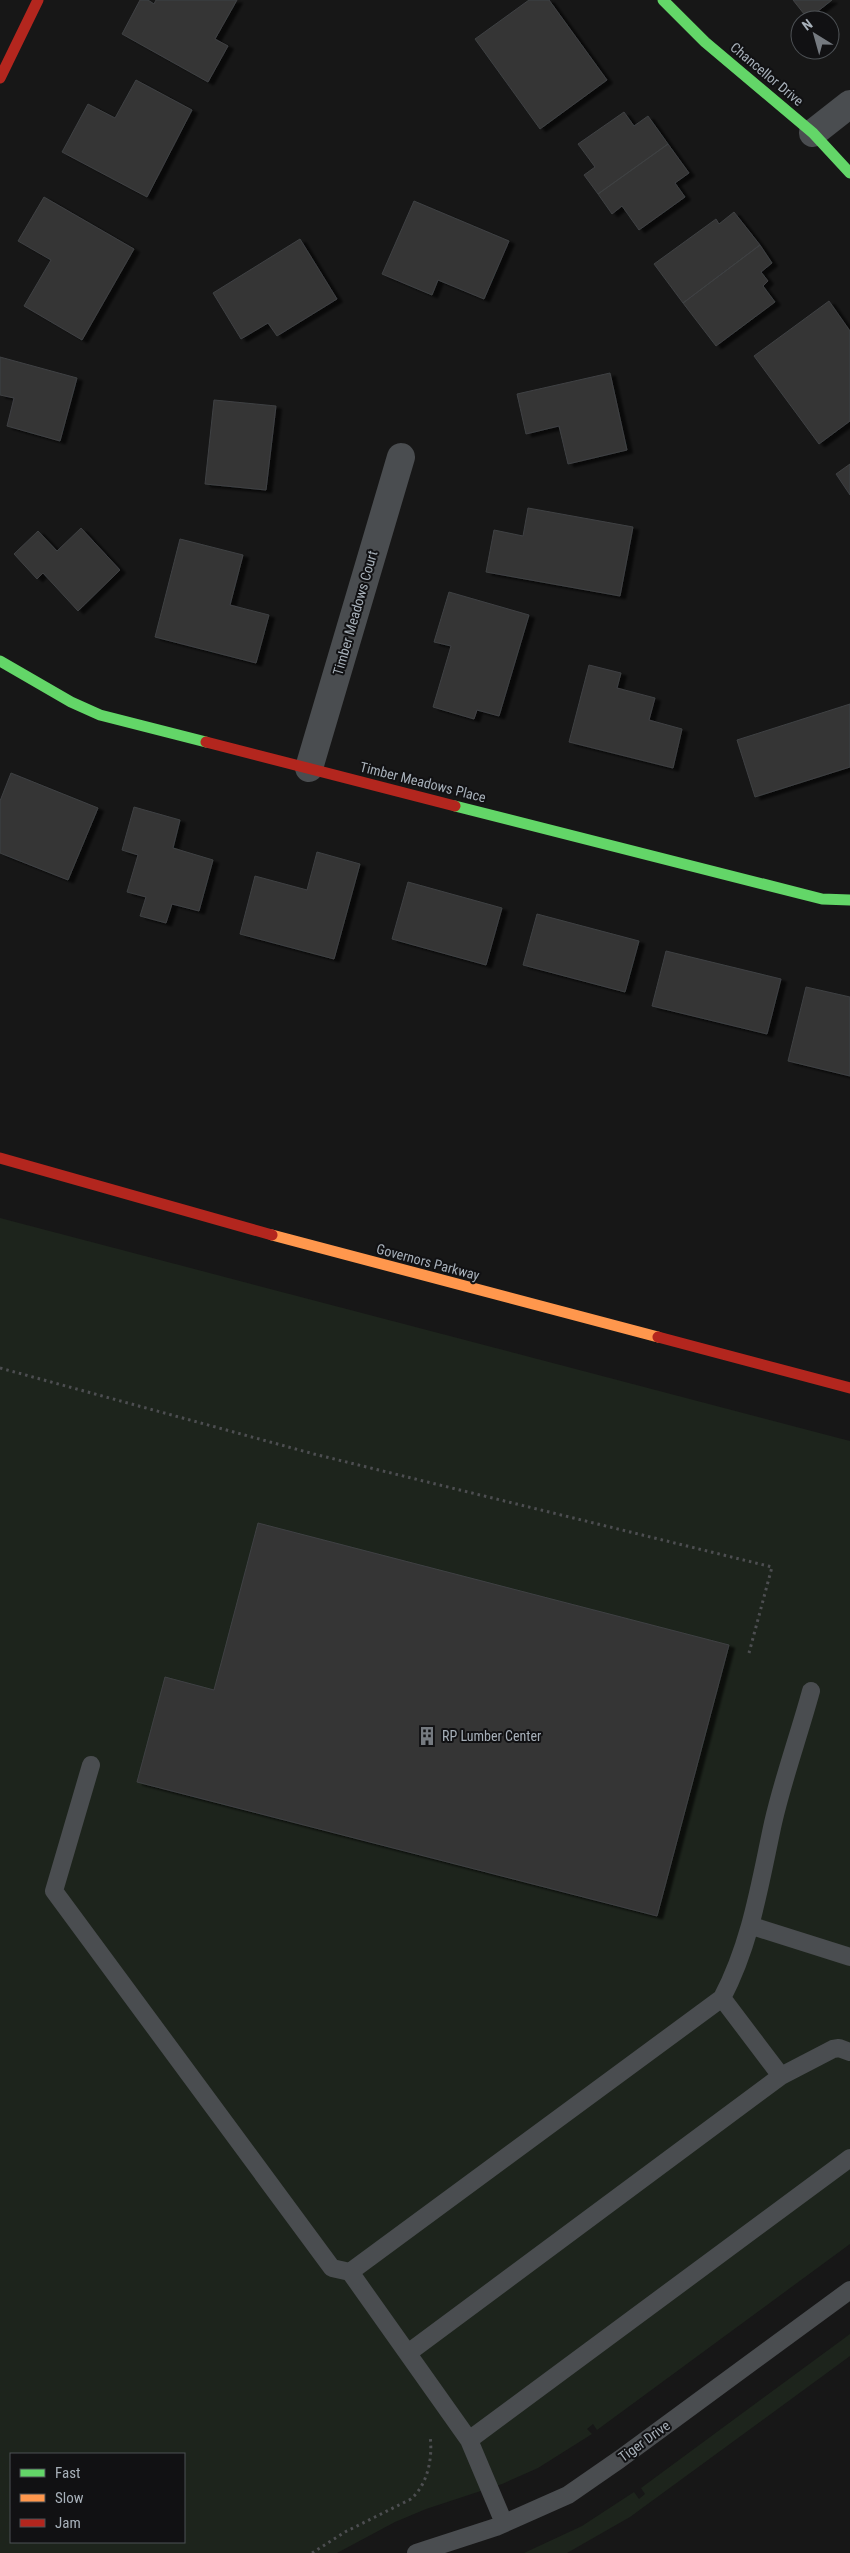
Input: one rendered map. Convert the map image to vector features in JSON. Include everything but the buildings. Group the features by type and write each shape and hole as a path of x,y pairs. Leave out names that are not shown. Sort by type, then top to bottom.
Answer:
{"street":[{"path":"0,78 38,0"},
{"name":"Chancellor Drive","path":"663,0 705,42 813,133 850,173"},
{"path":"813,133 850,104"},
{"name":"Timber Meadows Court","path":"309,768 401,457"},
{"name":"Timber Meadows Place","path":"0,661 71,702 100,715 812,896 850,900"},
{"name":"Governors Parkway","path":"0,1158 300,1243 850,1388"}],"lane":[{"path":"350,2272 722,1998 735,1974 752,1926 774,1821 811,1691"},
{"path":"91,1765 54,1891 332,2268 350,2272 408,2353 469,2440 504,2523"},
{"path":"752,1926 850,1957"},
{"path":"722,1998 781,2076"},
{"path":"408,2353 781,2076 833,2049 839,2048 850,2052"},
{"path":"469,2440 850,2158"},
{"name":"Tiger Drive","path":"416,2553 504,2523 575,2490 850,2290"}],"path":[{"path":"0,1368 314,1454 772,1567 749,1653"},
{"path":"312,2553 344,2532 411,2499 417,2493 426,2475 428,2465 431,2447 429,2431"}],"shaded area":[{"path":"0,1218 850,1441 850,2244 597,2430 593,2424 587,2429 592,2434 538,2468 502,2484 426,2509 395,2522 337,2553 0,2553"},
{"path":"850,2334 850,2356 630,2517 567,2553 524,2553 582,2526 634,2492 639,2499 645,2494 641,2488"}],"traffic: fast":[{"path":"663,0 705,42 813,133 850,173"},
{"path":"0,661 71,702 100,715 206,742"},
{"path":"455,806 822,899 850,900"}],"traffic: slow":[{"path":"272,1235 658,1337"}],"traffic: jam":[{"path":"0,78 38,0"},
{"path":"206,742 455,806"},
{"path":"0,1158 272,1235"},
{"path":"658,1337 850,1388"}],"place":[{"name":"RP Lumber Center","path":"427,1736"}]}
